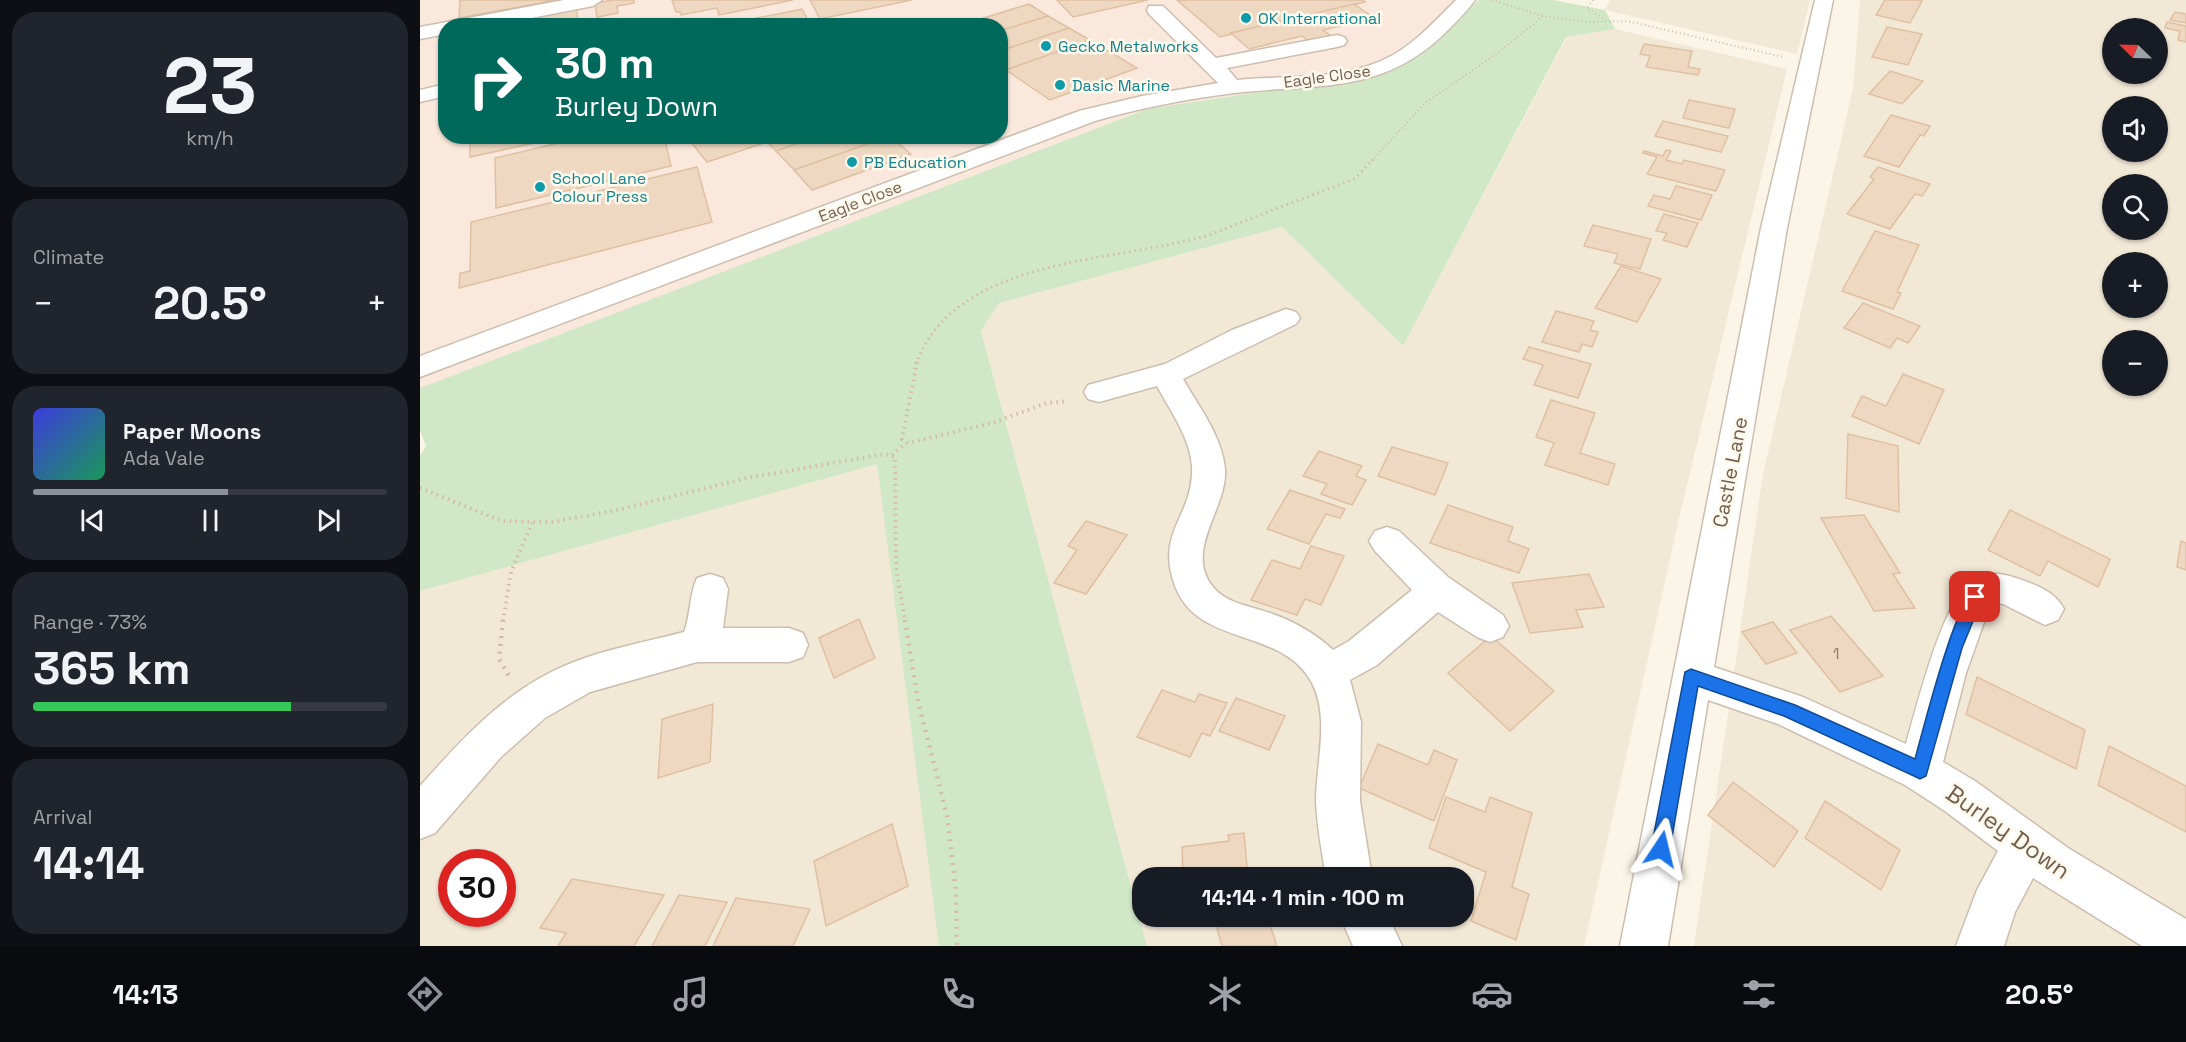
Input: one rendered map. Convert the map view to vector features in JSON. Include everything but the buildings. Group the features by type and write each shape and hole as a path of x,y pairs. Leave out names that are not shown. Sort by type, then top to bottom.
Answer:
{"street":[{"path":"500,18 593,0"},
{"name":"Eagle Close","path":"1008,139 1093,114 1158,99 1235,87 1351,75 1382,68 1430,38 1466,0"},
{"name":"Castle Lane","path":"1644,946 1774,228 1824,0"},
{"path":"1156,10 1235,87"},
{"path":"420,33 438,30"},
{"path":"1211,65 1337,41"},
{"path":"420,96 438,92"},
{"path":"1072,99 1093,114"},
{"name":"Eagle Close","path":"420,368 992,144"},
{"path":"1099,392 1165,374 1194,363 1242,337 1286,318"},
{"path":"1165,374 1202,443 1209,472 1206,489 1187,534 1184,552 1194,588 1214,611 1272,631 1314,658 1328,673 1340,713 1338,801 1347,867"},
{"path":"1387,540 1437,591 1462,610 1490,626"},
{"path":"1920,771 1954,648 1975,597 1986,589 1997,588 2012,592 2045,609"},
{"path":"699,645 708,618 710,589"},
{"path":"1328,673 1363,653 1437,591"},
{"path":"420,818 486,743 531,705 580,677 672,650 699,645 789,645"},
{"name":"Burley Down","path":"1691,677 1789,710 1920,771 2088,888 2186,946"},
{"path":"1980,946 1997,895 2011,868 2028,846"},
{"path":"1368,927 1378,946"}],"path":[{"path":"1492,0 1543,16 1590,22 1627,21 1810,62"},
{"path":"1593,0 1587,8 1607,20"},
{"path":"906,443 902,439 903,429 921,351 937,326 967,301 998,283 1035,271 1200,238 1356,178 1425,102 1499,52 1543,16"},
{"path":"420,488 483,516 502,521 532,523 581,518 782,472 868,456 892,455 906,443 992,423 1047,403 1093,402 1099,392"},
{"path":"892,455 897,462 894,536 897,579 918,700 947,816 956,892 957,946"},
{"path":"531,705 499,659 511,572 532,523"}],"shaded area":[{"path":"420,0 1479,0 1415,57 1379,74 1147,109 420,388"},
{"path":"1610,0 1810,0 1797,54 1605,10"},
{"path":"1860,0 2186,0 2186,946 1694,946 1763,474 1853,89"},
{"path":"1615,29 1787,69 1678,523 1584,946 1147,946 1142,927 1474,927 1474,867 1132,867 1132,890 981,331 999,303 1282,227 1403,346 1567,37"},
{"path":"877,463 941,946 420,946 420,591"}],"green space":[{"path":"1479,0 1553,0 1605,10 1615,29 1566,37 1403,346 1282,227 999,303 981,331 1132,890 1132,927 1142,927 1147,946 939,946 877,464 420,591 420,456 426,446 420,430 420,388 1147,109 1374,75 1415,57"}],"place":[{"name":"OK International","path":"1246,18"},
{"name":"Gecko Metalworks","path":"1046,46"},
{"name":"Dasic Marine","path":"1060,85"},
{"name":"PB Education","path":"852,162"},
{"name":"School Lane Colour Press","path":"540,187"}],"route":[{"path":"1661,849 1691,677 1789,710 1920,771 1954,648 1975,597"}]}
